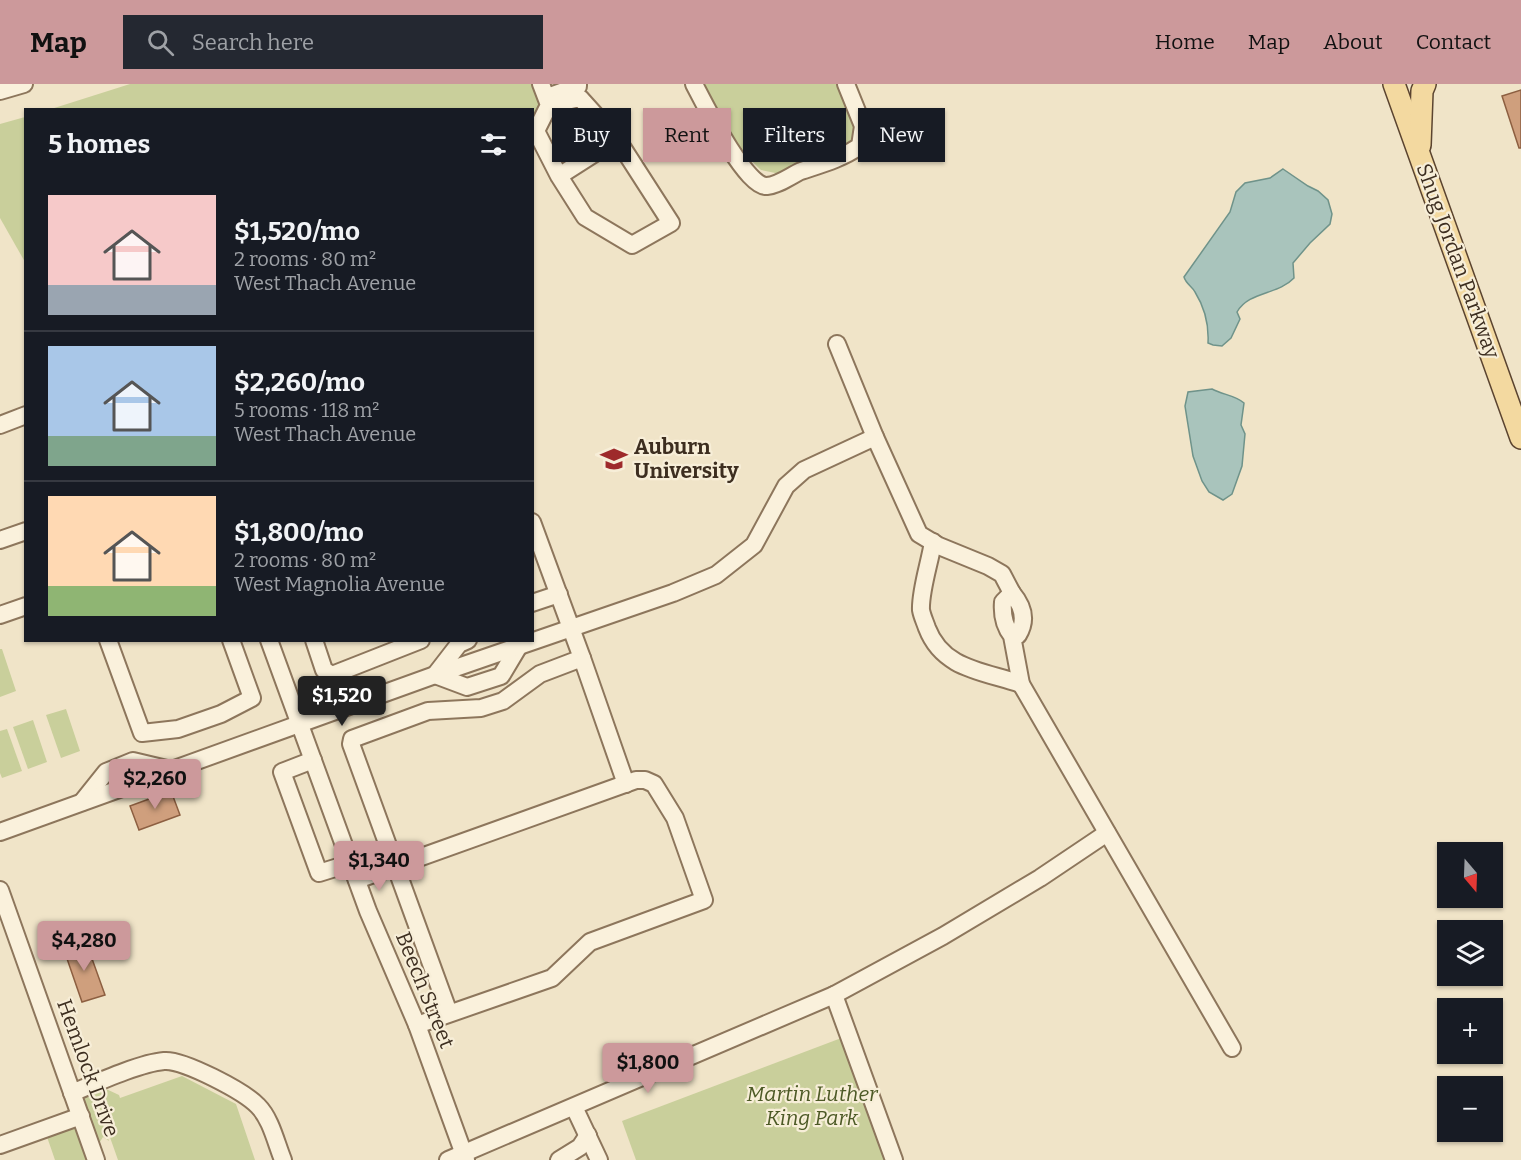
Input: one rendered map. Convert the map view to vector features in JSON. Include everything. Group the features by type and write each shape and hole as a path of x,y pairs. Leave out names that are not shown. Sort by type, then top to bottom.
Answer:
{"main road":[{"name":"Shug Jordan Parkway","path":"1394,84 1521,438"},
{"path":"1419,151 1422,91 1425,84"}],"street":[{"path":"0,92 24,84"},
{"path":"546,95 578,86 578,84"},
{"path":"694,84 708,112 748,175 759,185 768,186 846,155 860,146 863,126 846,84"},
{"path":"546,95 535,133 559,176 585,217 632,245 671,223 631,161"},
{"path":"546,95 580,98 589,108"},
{"path":"559,176 581,162"},
{"path":"837,344 875,438 919,534 1002,574 1012,593 1003,602 1003,612 1007,630 1012,636 1021,684 1232,1048"},
{"path":"0,425 24,416"},
{"path":"534,641 673,593 716,575 754,545 786,486 804,470 875,438"},
{"path":"534,527 572,628 626,784"},
{"path":"0,540 24,532"},
{"path":"933,542 921,612 938,649 952,661 972,670 998,675 1021,684"},
{"path":"534,602 559,594"},
{"path":"0,615 24,607"},
{"path":"109,642 142,733 178,729 221,714 252,698 232,642"},
{"name":"Beech Street","path":"270,642 368,911 417,1025 459,1158"},
{"path":"315,642 324,670 332,675 416,642"},
{"path":"435,675 459,644 464,642"},
{"path":"507,642 519,646"},
{"path":"0,832 531,642"},
{"path":"449,1013 351,744 352,739 428,711 482,708 503,701 540,674 582,658"},
{"path":"313,760 282,772 315,863 319,873 351,863"},
{"path":"357,880 626,784 645,780 654,784 675,818 704,900 590,942 552,978 417,1025"},
{"path":"459,1158 834,996 943,936 1040,878 1107,833"},
{"name":"Hemlock Drive","path":"0,890 96,1160"},
{"path":"834,996 894,1160"},
{"path":"72,1093 134,1069 163,1061 186,1064 258,1106 267,1119 283,1160"},
{"path":"574,1107 599,1160"},
{"path":"0,1145 81,1116"},
{"path":"559,1160 580,1147 588,1135"}],"green space":[{"path":"130,84 542,84 549,105 534,135 534,108 54,108"},
{"path":"705,84 836,84 855,122 857,137 846,149 846,108 743,108 743,153 731,138 731,108 714,107"},
{"path":"24,118 24,260 0,218 0,124"},
{"path":"753,162 820,162 790,176 761,170"},
{"path":"0,649 2,649 16,691 0,697"},
{"path":"66,709 80,751 61,758 46,715"},
{"path":"33,720 47,762 28,769 13,727"},
{"path":"7,729 22,771 2,778 0,731"},
{"name":"Martin Luther King Park","path":"844,1037 888,1160 636,1160 622,1121"},
{"path":"182,1076 236,1104 255,1160 118,1160 94,1092 104,1088 119,1095 120,1098"},
{"path":"91,1092 109,1141 103,1137 98,1145 83,1104 86,1096"},
{"path":"74,1127 87,1160 55,1160 46,1134"}],"water":[{"path":"1283,169 1328,200 1332,214 1330,224 1293,263 1294,278 1280,288 1256,296 1242,305 1237,312 1240,319 1231,338 1222,346 1208,343 1204,310 1184,277 1230,212 1236,192 1245,183 1270,178"},
{"path":"1212,389 1244,403 1241,425 1245,434 1242,466 1232,494 1223,500 1209,492 1202,481 1193,456 1185,406 1188,392"}],"building":[{"path":"1521,90 1521,148 1519,148 1502,96"},
{"path":"171,791 180,815 139,830 130,806"},
{"path":"86,942 105,995 82,1002 64,950"}],"place":[{"name":"Auburn University","path":"614,459"}]}
